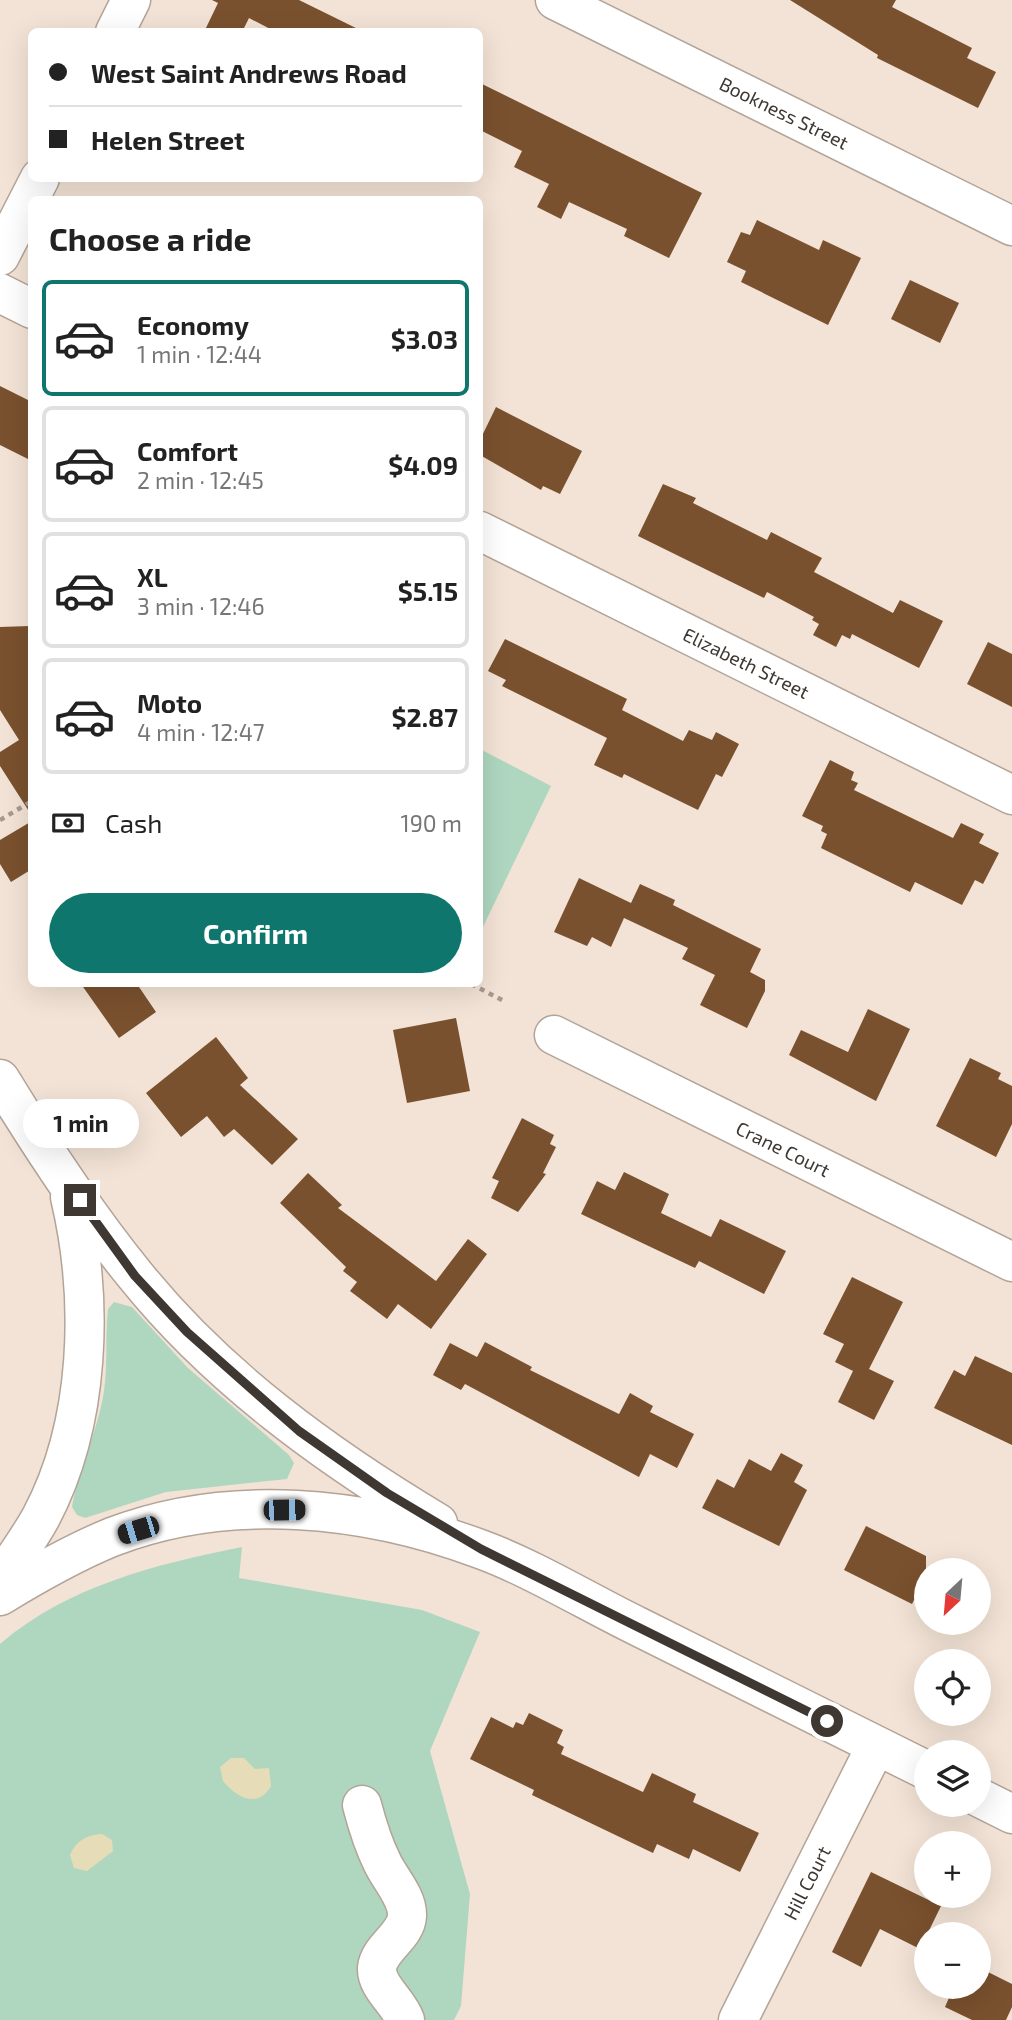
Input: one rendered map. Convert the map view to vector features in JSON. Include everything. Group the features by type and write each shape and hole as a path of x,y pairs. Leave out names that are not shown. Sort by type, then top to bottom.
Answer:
{"street":[{"path":"117,28 131,0"},
{"name":"Bookness Street","path":"555,0 1012,226"},
{"path":"0,256 28,201"},
{"path":"0,293 28,307"},
{"name":"Elizabeth Street","path":"483,532 1012,795"},
{"name":"Crane Court","path":"554,1035 1012,1262"},
{"path":"0,1079 66,1181 135,1276 187,1332 244,1386 299,1431 387,1493 481,1549 914,1764"},
{"path":"0,1581 41,1517 74,1420 83,1370 86,1295 82,1247 66,1181"},
{"path":"0,1596 48,1567 113,1537 163,1522 220,1511 304,1509 393,1523 481,1549"},
{"name":"Hill Court","path":"738,2020 876,1746"},
{"path":"991,1804 1012,1814"},
{"path":"362,1805 382,1863 405,1909 404,1926 382,1956 377,1968 381,1983 401,2008 405,2020"}],"path":[{"path":"0,820 28,803"},
{"path":"477,987 506,1002"}],"green space":[{"path":"483,751 551,786 483,927"},
{"path":"114,1302 132,1307 188,1368 289,1455 294,1463 287,1479 166,1492 85,1518 77,1515 72,1507 101,1406 105,1381 108,1309"},
{"path":"242,1547 239,1578 422,1610 480,1632 430,1751 470,1894 461,2006 454,2020 0,2020 0,1644 26,1624 84,1592 146,1570"}],"sand":[{"path":"231,1758 244,1758 255,1769 269,1768 271,1786 266,1793 254,1799 247,1798 223,1781 220,1767"},
{"path":"102,1834 112,1840 113,1851 87,1871 74,1868 70,1855 75,1846 86,1837"}],"building":[{"path":"212,0 299,0 356,28 268,28 249,18 244,28 206,28 218,3"},
{"path":"790,0 896,0 892,7 972,48 967,58 996,72 978,108 877,58 878,55"},
{"path":"483,84 702,193 669,258 624,236 627,229 569,202 561,219 537,207 549,184 514,167 522,151 483,132"},
{"path":"757,220 819,250 823,240 861,258 828,325 741,282 746,271 727,262 741,232 750,235"},
{"path":"910,280 959,303 940,343 891,319"},
{"path":"0,386 28,400 28,459 0,445"},
{"path":"496,407 582,451 560,494 543,486 541,490 483,457 483,434"},
{"path":"663,484 696,498 693,503 767,540 771,532 822,558 814,572 893,613 900,600 943,621 919,668 852,634 850,639 842,635 836,647 813,635 819,624 812,620 814,617 767,592 764,598 638,536"},
{"path":"28,626 28,810 0,766 0,752 19,740 0,710 0,627"},
{"path":"505,639 627,699 622,710 683,741 689,730 712,740 716,732 739,744 722,777 716,774 698,810 624,774 622,778 594,765 607,738 502,686 506,680 488,671"},
{"path":"988,642 1012,654 1012,707 967,684"},
{"path":"830,760 854,772 851,780 858,783 854,790 953,838 961,823 984,834 979,843 999,853 983,884 975,880 962,905 915,882 910,892 821,848 827,834 821,831 823,826 802,816"},
{"path":"28,823 28,871 11,882 0,864 0,840"},
{"path":"579,878 631,903 640,884 675,900 673,905 761,949 750,972 765,980 765,991 747,1028 700,1005 715,975 682,959 688,948 624,918 611,947 592,937 587,946 554,932"},
{"path":"83,987 139,987 156,1012 119,1038"},
{"path":"868,1009 910,1029 876,1101 789,1055 801,1030 848,1052"},
{"path":"456,1018 470,1091 407,1103 393,1030"},
{"path":"216,1037 248,1078 240,1085 298,1139 272,1165 234,1129 224,1137 207,1116 181,1137 146,1093"},
{"path":"970,1058 1001,1073 998,1079 1012,1086 1012,1124 996,1157 936,1126"},
{"path":"522,1118 554,1135 550,1144 556,1147 543,1173 546,1174 518,1212 491,1198 499,1181 492,1178"},
{"path":"624,1172 669,1194 661,1213 711,1237 720,1219 786,1251 764,1294 699,1261 695,1268 581,1214 597,1181 615,1190"},
{"path":"308,1173 342,1205 338,1208 436,1281 468,1239 487,1254 431,1329 398,1304 387,1319 350,1291 357,1282 343,1271 346,1267 280,1203"},
{"path":"852,1277 903,1302 869,1369 894,1381 874,1420 838,1402 853,1371 835,1362 844,1344 823,1334"},
{"path":"485,1342 532,1367 530,1370 619,1414 630,1393 653,1406 650,1412 694,1434 677,1468 650,1454 639,1477 465,1384 461,1390 433,1375 450,1343 477,1357"},
{"path":"975,1356 1012,1373 1012,1445 934,1408 954,1370 965,1376"},
{"path":"781,1453 803,1465 794,1482 807,1490 779,1546 702,1508 717,1479 734,1488 749,1459 771,1471"},
{"path":"866,1526 926,1556 914,1558 912,1604 844,1570"},
{"path":"529,1713 563,1730 557,1743 564,1747 561,1754 643,1792 652,1773 696,1794 693,1802 759,1833 740,1872 693,1849 689,1859 657,1844 653,1853 532,1795 534,1790 470,1759 491,1717 513,1728 516,1722 523,1725"},
{"path":"871,1872 914,1893 914,1908 940,1908 933,1922 914,1922 914,1946 880,1929 861,1967 832,1952"},
{"path":"991,1974 1012,1984 1012,2007 1006,2020 972,2020 945,2007 948,1999 991,1999"}],"route":[{"path":"80,1200 135,1276 187,1332 244,1386 299,1431 387,1493 481,1549 827,1721"}]}
